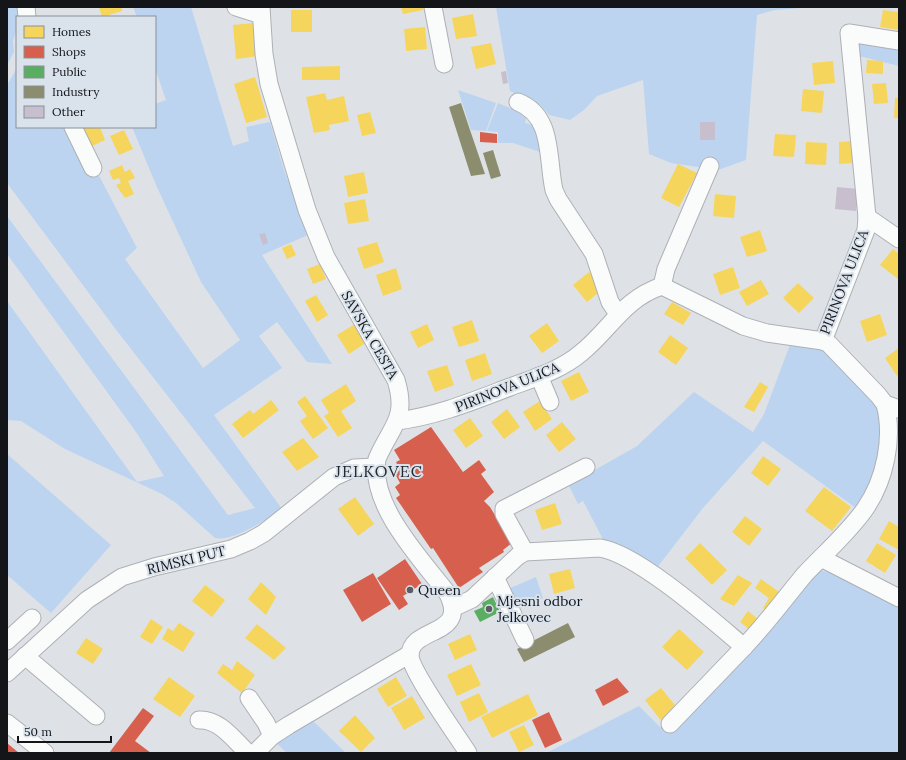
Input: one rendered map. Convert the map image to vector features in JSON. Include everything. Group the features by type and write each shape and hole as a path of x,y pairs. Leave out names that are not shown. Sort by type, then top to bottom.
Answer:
{"street":[{"path":"236,7 261,11"},
{"path":"433,7 444,64"},
{"name":"SAVSKA CESTA","path":"261,11 269,84 307,210 326,257 396,380 401,397 401,411 381,449 375,468 379,492 389,513 448,594 453,608"},
{"name":"PIRINOVA ULICA","path":"397,421 423,418 450,410 539,376 566,364 581,353 618,314 649,290 662,286 743,326 767,333 823,341 866,230 867,217 848,33 899,42"},
{"path":"518,102 528,106 536,113 543,123 554,190 558,199 594,254 610,302 618,314"},
{"path":"73,128 93,168"},
{"path":"662,286 666,269 710,166"},
{"path":"867,217 899,239"},
{"path":"670,724 744,647 865,509 879,483 886,454 888,416 892,406 846,361 823,341"},
{"path":"539,376 550,402"},
{"path":"525,552 504,514 504,509 586,467"},
{"name":"RIMSKI PUT","path":"7,673 12,650 122,577 154,566 231,549 250,541 264,533 334,477 354,468 375,468"},
{"path":"468,753 417,675 410,660 410,654 415,643 446,624 452,615 453,608 472,599 518,556 525,552 600,548 611,549 665,584 744,647"},
{"path":"821,558 899,598"},
{"path":"495,577 525,640"},
{"path":"32,618 12,650 96,716"},
{"path":"255,753 272,736 410,654"},
{"path":"249,698 266,723 272,736"},
{"path":"199,720 207,720 229,733 248,753"},
{"path":"7,723 45,753"}],"shaded area":[{"path":"7,7 19,7 18,16 16,16 16,31 13,41 14,52 7,65"},
{"path":"133,7 191,7 233,146 249,141 246,127 270,122 284,170 308,235 262,255 332,364 307,362 277,322 259,336 282,368 214,415 282,509 250,529 231,537 215,538 176,503 162,494 65,449 21,421 7,420 7,301 137,482 164,476 136,432 7,254 7,216 228,515 255,508 117,331 7,183 7,85 16,70 16,128 68,128 96,170 137,248 125,259 203,368 240,340 201,282 156,185 132,128 156,128 156,104 166,100 156,71 156,16 137,16"},
{"path":"496,7 814,7 775,10 757,15 746,160 718,170 671,163 649,154 643,80 597,96 584,110 570,120 549,115 540,105 510,91"},
{"path":"860,41 899,45 899,66 855,55"},
{"path":"458,90 496,103 486,131 471,130"},
{"path":"498,103 527,115 525,123 540,127 543,153 513,143 498,143 498,132 487,131"},
{"path":"791,342 822,347 879,405 882,429 875,479 856,508 763,441 703,508 656,569 605,543 583,501 578,504 567,482 593,471 637,446 694,392 753,432 764,414"},
{"path":"7,454 111,545 51,613 7,575"},
{"path":"817,569 843,577 899,603 899,753 546,753 639,706 660,727 671,728"},
{"path":"536,577 543,598 514,610 508,589"},
{"path":"311,719 346,753 287,753 275,742"}],"building: Homes":[{"path":"99,7 121,7 122,11 102,16"},
{"path":"401,7 423,7 423,10 403,14"},
{"path":"291,10 312,10 312,32 291,32"},
{"path":"883,10 899,12 899,30 880,27"},
{"path":"473,14 477,36 456,39 452,18"},
{"path":"253,23 257,56 236,59 233,25"},
{"path":"425,27 427,49 406,51 404,29"},
{"path":"491,43 496,64 476,69 471,47"},
{"path":"867,60 883,61 883,74 866,73"},
{"path":"833,61 835,83 814,85 812,63"},
{"path":"340,66 340,80 302,80 302,67"},
{"path":"255,77 267,117 246,123 234,84"},
{"path":"886,83 888,103 874,104 872,84"},
{"path":"803,89 824,91 822,113 801,111"},
{"path":"325,93 327,100 344,96 349,121 329,125 330,130 314,133 306,97"},
{"path":"895,98 899,98 899,118 894,118"},
{"path":"370,112 376,133 362,136 357,115"},
{"path":"82,128 100,128 105,140 90,147"},
{"path":"124,130 133,149 119,155 110,136"},
{"path":"775,134 796,135 794,157 773,156"},
{"path":"852,141 852,163 839,164 839,142"},
{"path":"806,142 827,143 826,165 805,164"},
{"path":"678,164 697,173 679,207 661,198"},
{"path":"122,165 125,172 130,169 135,178 128,181 134,194 125,198 116,185 121,183 119,178 113,180 109,171"},
{"path":"364,172 368,193 348,197 344,176"},
{"path":"715,194 736,196 734,218 713,216"},
{"path":"365,199 369,221 348,224 344,203"},
{"path":"760,230 767,251 747,257 740,237"},
{"path":"377,242 384,262 364,269 357,248"},
{"path":"291,244 296,255 287,259 282,248"},
{"path":"893,249 899,254 898,279 880,265"},
{"path":"320,264 326,279 313,284 307,269"},
{"path":"733,267 740,288 720,295 713,274"},
{"path":"396,268 402,289 383,296 376,275"},
{"path":"589,272 603,289 587,302 573,285"},
{"path":"761,280 769,294 747,306 739,292"},
{"path":"798,283 814,298 799,313 783,298"},
{"path":"316,295 328,315 317,322 305,301"},
{"path":"672,302 691,313 683,325 664,314"},
{"path":"880,314 887,335 867,342 860,321"},
{"path":"472,320 479,341 459,347 452,327"},
{"path":"547,323 559,341 542,353 529,336"},
{"path":"355,324 367,342 349,354 337,335"},
{"path":"427,324 434,340 418,348 410,332"},
{"path":"670,335 688,348 676,365 658,352"},
{"path":"899,348 899,374 897,376 885,358"},
{"path":"485,353 492,374 472,381 465,360"},
{"path":"447,365 454,385 435,392 427,371"},
{"path":"579,372 589,392 571,401 561,381"},
{"path":"760,382 768,387 754,412 744,407"},
{"path":"346,384 356,401 341,411 352,428 338,437 324,416 329,413 321,400"},
{"path":"305,396 328,428 313,439 300,421 307,416 297,402"},
{"path":"271,400 279,410 243,438 232,424 250,410 253,414"},
{"path":"540,401 552,419 535,431 523,412"},
{"path":"507,409 520,427 504,439 491,422"},
{"path":"470,418 483,436 466,448 453,430"},
{"path":"562,422 576,439 559,452 546,435"},
{"path":"303,438 319,457 297,471 282,452"},
{"path":"763,456 781,469 768,486 751,473"},
{"path":"824,487 851,507 832,531 805,511"},
{"path":"355,497 374,524 358,536 338,509"},
{"path":"555,503 562,524 542,530 535,510"},
{"path":"745,516 762,529 749,546 732,532"},
{"path":"889,521 899,527 899,550 879,539"},
{"path":"700,543 727,570 712,585 685,558"},
{"path":"877,543 896,555 885,573 866,561"},
{"path":"570,569 575,588 554,594 549,574"},
{"path":"738,575 752,583 734,606 720,599"},
{"path":"761,579 782,594 770,613 763,608 769,598 755,588"},
{"path":"261,582 276,597 266,615 248,599"},
{"path":"205,585 225,600 212,617 192,601"},
{"path":"748,611 758,619 750,630 740,622"},
{"path":"151,619 163,627 152,644 140,637"},
{"path":"179,623 195,633 183,652 162,639 168,628 173,631"},
{"path":"257,624 286,648 274,660 245,638"},
{"path":"679,629 704,652 687,670 662,647"},
{"path":"470,634 477,650 455,660 448,644"},
{"path":"86,638 103,649 93,664 76,653"},
{"path":"237,661 255,675 242,693 217,673 223,664 232,670"},
{"path":"471,664 481,685 457,696 447,675"},
{"path":"169,677 195,696 180,717 153,699"},
{"path":"396,677 407,696 388,707 377,689"},
{"path":"661,688 679,710 663,723 645,700"},
{"path":"479,693 488,712 469,722 460,702"},
{"path":"528,694 538,715 492,738 481,717"},
{"path":"412,696 425,718 404,730 391,708"},
{"path":"355,715 375,738 361,752 339,731"},
{"path":"524,725 534,745 519,752 509,732"}],"building: Shops":[{"path":"480,132 497,134 497,143 480,142"},
{"path":"431,427 463,472 479,460 486,470 481,474 494,492 484,501 490,507 512,543 503,550 504,552 479,568 483,572 459,588 433,548 431,549 396,498 400,495 395,487 400,483 395,474 400,470 396,462 400,460 394,450"},
{"path":"405,559 422,584 403,596 408,604 399,610 377,578"},
{"path":"373,573 391,604 362,622 343,590"},
{"path":"617,678 629,692 603,706 595,690"},
{"path":"143,708 154,716 135,741 151,753 109,753"},
{"path":"549,712 562,740 545,748 532,720"},
{"path":"7,743 19,753 7,753"}],"building: Public":[{"name":"Mjesni odbor Jelkovec","path":"493,597 500,612 480,622 474,611 483,607 482,603"}],"building: Industry":[{"path":"461,103 485,174 471,176 449,107"},
{"path":"493,150 501,176 491,179 483,153"},
{"path":"568,623 575,637 524,662 517,649"}],"building: Other":[{"path":"506,71 508,83 503,84 501,72"},
{"path":"700,122 715,122 715,140 700,140"},
{"path":"837,187 858,189 856,211 835,209"},
{"path":"265,233 268,243 263,245 259,234"}],"place":[{"name":"Queen","path":"410,590"},
{"name":"Mjesni odbor Jelkovec","path":"489,609"}],"district":[{"name":"JELKOVEC","path":"379,471"}]}
